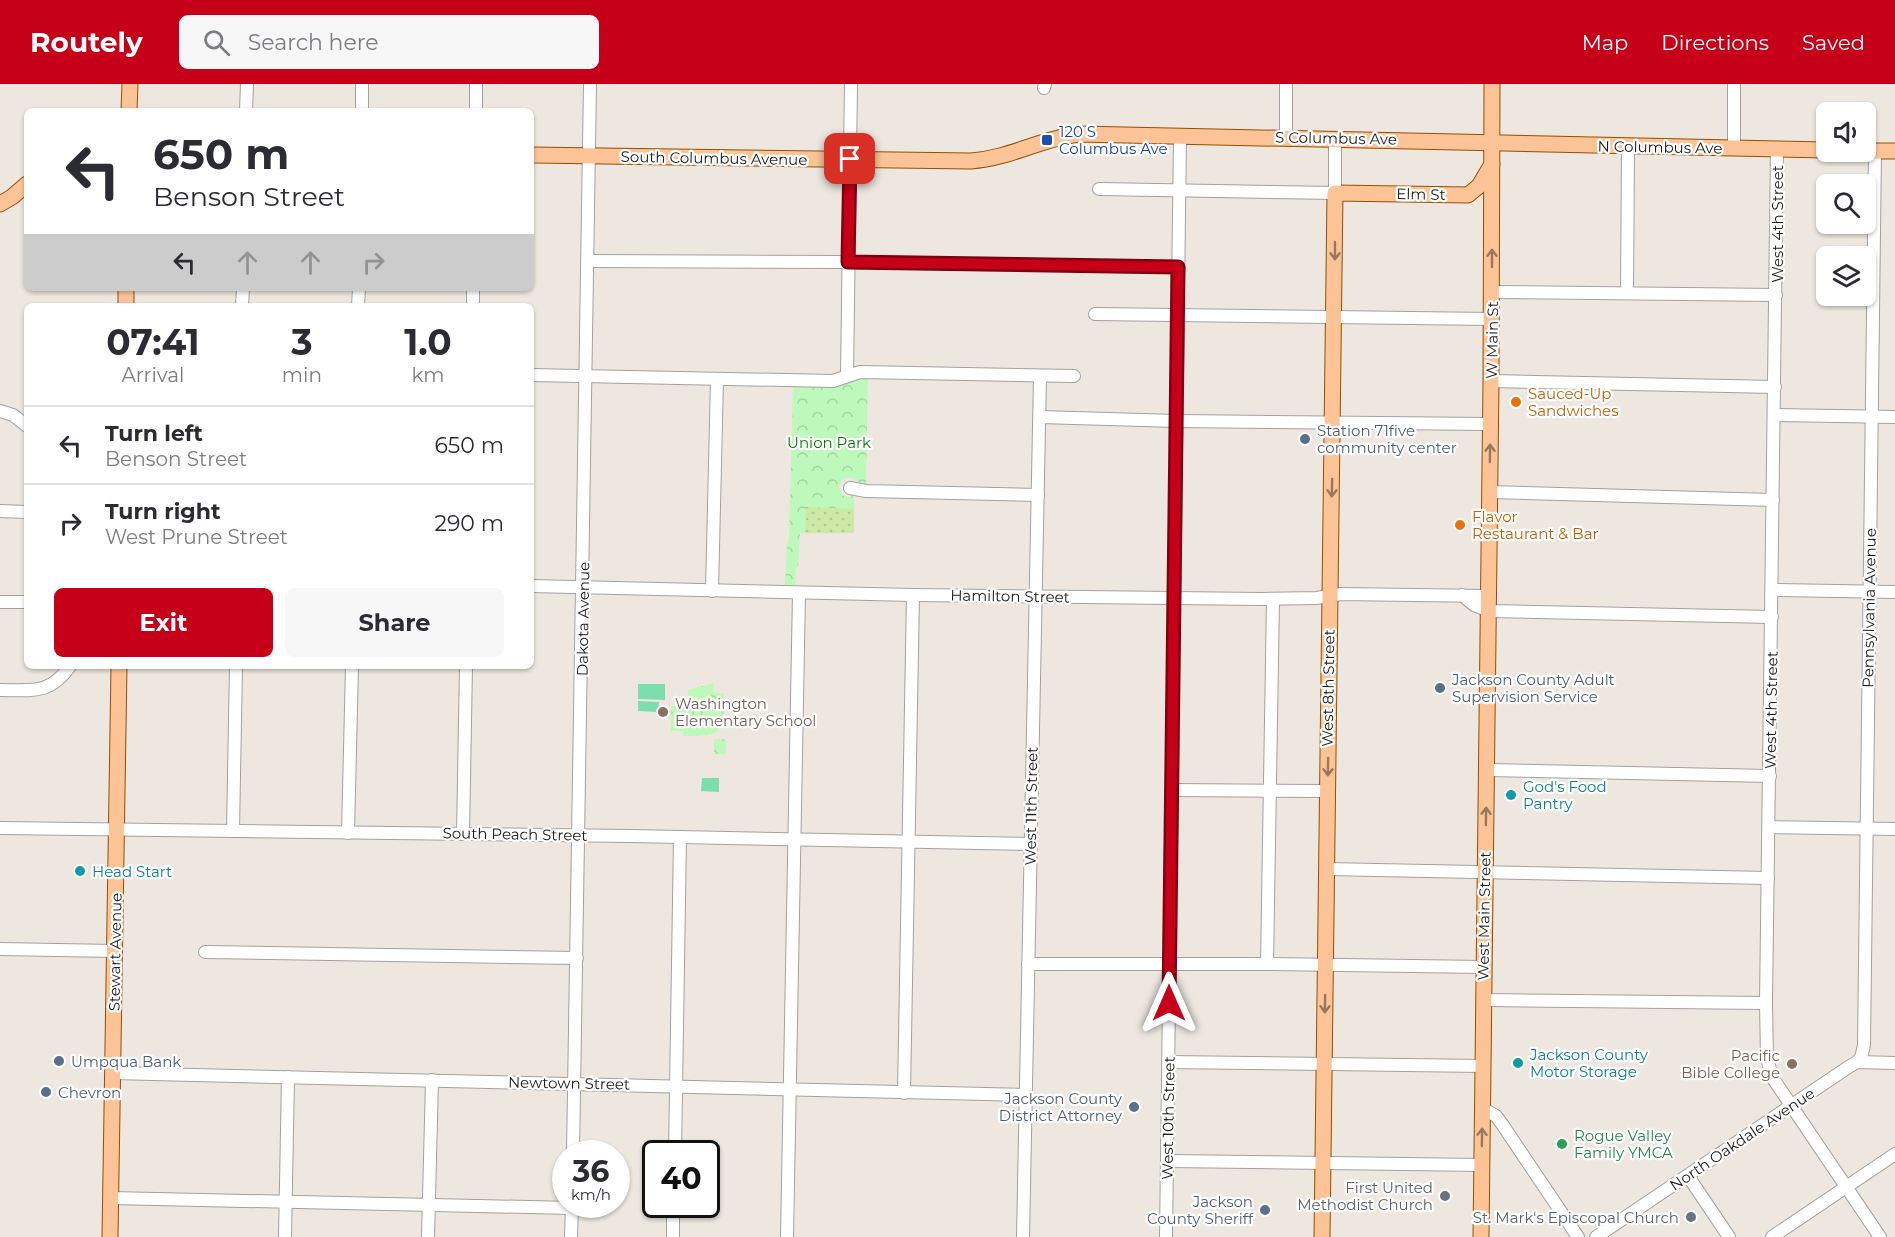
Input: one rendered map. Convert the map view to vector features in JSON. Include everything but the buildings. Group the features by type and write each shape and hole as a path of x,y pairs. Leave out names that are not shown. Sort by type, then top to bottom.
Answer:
{"main road":[{"path":"129,108 130,84"},
{"name":"W Main St","path":"1489,603 1492,84"},
{"name":"South Columbus Avenue","path":"534,155 972,161 999,158 1047,140 1070,135 1180,136"},
{"name":"S Columbus Ave","path":"1180,136 1492,143"},
{"name":"N Columbus Ave","path":"1492,143 1816,150"},
{"path":"1876,151 1895,151"},
{"path":"1468,195 1479,186 1492,164"},
{"path":"0,204 24,187"},
{"name":"Elm St","path":"1335,192 1468,195"},
{"name":"West 8th Street","path":"1322,1237 1335,192"},
{"path":"1468,195 1482,198 1492,208"},
{"name":"West Main Street","path":"1481,1237 1489,603"},
{"name":"Stewart Avenue","path":"110,1237 119,669"}],"street":[{"path":"246,108 247,84"},
{"path":"362,84 362,108"},
{"path":"476,84 476,108"},
{"name":"Dakota Avenue","path":"573,1140 591,84"},
{"path":"847,376 850,84"},
{"path":"1286,84 1286,137"},
{"path":"1734,84 1734,148"},
{"name":"West 10th Street","path":"1166,1237 1180,136"},
{"name":"West 8th Street","path":"1335,138 1335,192"},
{"path":"1627,293 1628,146"},
{"name":"West 4th Street","path":"1778,148 1766,1003 1768,1067 1772,1077 1880,1237"},
{"name":"Pennsylvania Avenue","path":"1857,1062 1861,1058 1864,1045 1872,417 1870,162"},
{"path":"1099,189 1335,192"},
{"path":"588,261 1178,267"},
{"path":"1492,292 1776,295"},
{"path":"1095,314 1492,319"},
{"path":"534,375 833,381 860,372 1074,376"},
{"name":"West 11th Street","path":"1023,1237 1040,376"},
{"path":"712,591 717,379"},
{"path":"1491,381 1774,387"},
{"path":"0,411 13,415 24,424"},
{"path":"1774,415 1895,417"},
{"path":"1040,417 1176,421 1491,424"},
{"path":"849,488 866,491 1038,495"},
{"path":"1490,492 1773,500"},
{"path":"0,511 24,512"},
{"name":"Hamilton Street","path":"534,586 1036,597 1317,598 1341,594 1462,595 1474,605 1489,603"},
{"path":"1773,590 1895,592"},
{"path":"787,1237 799,593"},
{"path":"904,1093 913,595"},
{"path":"1267,964 1273,598"},
{"path":"0,602 24,602"},
{"path":"1489,603 1772,616"},
{"path":"0,690 45,689 56,684 68,669"},
{"path":"233,831 236,669"},
{"path":"348,833 352,669"},
{"path":"463,834 466,669"},
{"path":"1487,770 1770,776"},
{"path":"1172,790 1327,791"},
{"path":"1769,827 1895,829"},
{"name":"South Peach Street","path":"0,828 578,835 1030,844"},
{"path":"675,1140 680,837"},
{"path":"1327,869 1768,878"},
{"path":"0,949 115,951"},
{"path":"205,952 577,958"},
{"path":"1028,964 1325,964 1484,967"},
{"path":"1483,1000 1766,1003"},
{"path":"1169,1062 1483,1066"},
{"path":"1857,1062 1895,1063"},
{"name":"North Oakdale Avenue","path":"1596,1237 1857,1062"},
{"name":"Newtown Street","path":"112,1073 1025,1095"},
{"path":"285,1237 288,1077"},
{"path":"428,1237 432,1080"},
{"path":"1482,1108 1496,1116 1502,1124 1578,1237"},
{"path":"1772,1237 1895,1154"},
{"path":"1168,1161 1482,1165"},
{"path":"1688,1176 1729,1237"},
{"path":"111,1198 552,1206"},
{"path":"571,1237 572,1218"},
{"path":"673,1237 674,1218"}],"green space":[{"name":"Union Park","path":"868,376 866,486 849,477 842,480 839,486 842,495 854,496 854,533 800,533 795,586 785,585 789,538 793,384"},
{"path":"806,507 854,509 854,533 805,533"},
{"path":"714,683 714,693 724,693 723,717 719,730 697,736 683,736 683,731 671,731 671,706 688,706 688,690"},
{"path":"638,684 665,684 665,700 638,699"},
{"path":"638,701 659,702 658,712 638,711"},
{"path":"714,739 726,739 726,754 714,754"},
{"path":"702,778 719,778 719,792 701,791"}],"place":[{"name":"120 S Columbus Ave","path":"1047,140"},
{"name":"Sauced-Up Sandwiches","path":"1516,402"},
{"name":"Station 71five community center","path":"1305,439"},
{"name":"Flavor Restaurant & Bar","path":"1460,525"},
{"name":"Jackson County Adult Supervision Service","path":"1440,688"},
{"name":"Washington Elementary School","path":"663,712"},
{"name":"God's Food Pantry","path":"1511,795"},
{"name":"Head Start","path":"80,871"},
{"name":"Umpqua Bank","path":"59,1061"},
{"name":"Jackson County Motor Storage","path":"1518,1063"},
{"name":"Pacific Bible College","path":"1792,1064"},
{"name":"Chevron","path":"46,1092"},
{"name":"Jackson County District Attorney","path":"1134,1107"},
{"name":"Rogue Valley Family YMCA","path":"1562,1144"},
{"name":"First United Methodist Church","path":"1445,1196"},
{"name":"Jackson County Sheriff","path":"1265,1210"},
{"name":"St. Mark's Episcopal Church","path":"1691,1217"}],"route":[{"path":"850,159 848,262 1178,267 1169,1003"}]}
